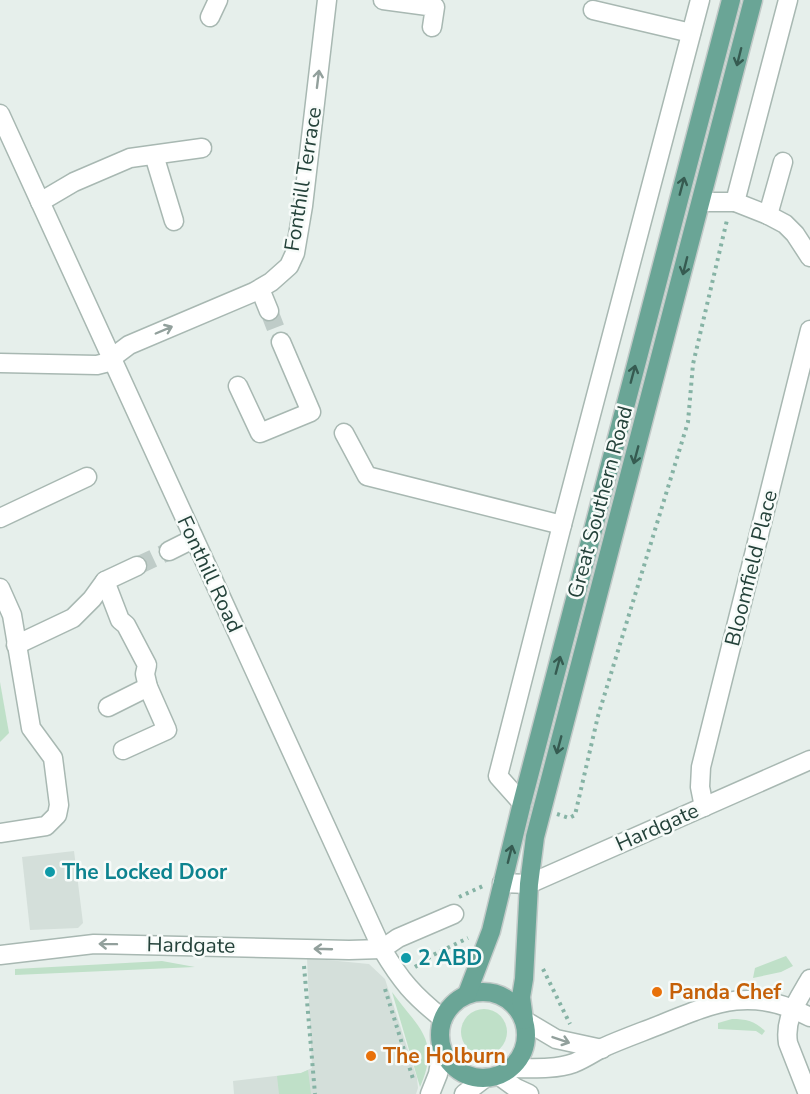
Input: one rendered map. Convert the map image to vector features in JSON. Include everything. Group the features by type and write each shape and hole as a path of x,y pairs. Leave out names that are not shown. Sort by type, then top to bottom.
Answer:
{"main road":[{"name":"Great Southern Road","path":"467,994 491,931 494,884 522,802 731,0"},
{"name":"Great Southern Road","path":"524,1020 521,997 529,884 535,837 753,0"},
{"path":"484,991 501,995 515,1005 524,1020 525,1046 519,1059 498,1074 471,1077 459,1071 449,1062 442,1050 439,1037 442,1019 452,1004 467,994 484,991"}],"street":[{"path":"210,17 218,0"},
{"name":"Fonthill Terrace","path":"0,363 97,365 105,363 129,345 260,289 289,266 295,253 304,195 327,0"},
{"path":"383,0 435,7 432,27"},
{"name":"Great Southern Road","path":"522,802 498,776 700,0"},
{"path":"735,202 788,0"},
{"path":"593,10 692,33"},
{"name":"Fonthill Road","path":"0,114 382,949 398,977 442,1019"},
{"path":"40,202 74,182 130,158 202,148"},
{"path":"154,155 174,221"},
{"path":"768,215 783,162"},
{"path":"701,202 735,202 768,215 785,224 795,234 810,257"},
{"path":"260,289 269,311"},
{"name":"Bloomfield Place","path":"704,807 700,787 700,767 810,330"},
{"path":"238,386 260,433 311,412 281,342"},
{"path":"344,433 367,476 562,525"},
{"path":"0,518 87,477"},
{"path":"170,551 193,539"},
{"path":"16,645 73,618 92,599 105,581 137,566"},
{"path":"105,581 120,620 126,625 147,665 145,674 147,687 167,730 123,750"},
{"path":"0,588 12,615 31,728 53,758 59,805 57,815 46,826 0,833"},
{"path":"108,707 147,687"},
{"name":"Hardgate","path":"494,884 529,884 810,760"},
{"path":"382,949 398,938 454,914"},
{"name":"Hardgate","path":"0,955 94,944 382,949"},
{"path":"808,1094 788,1042 787,1024 793,1008 810,979"},
{"path":"464,1094 498,1074 574,1063 602,1048 698,1009 735,999 774,1002 810,1017"},
{"path":"524,1020 556,1039 602,1048"},
{"path":"422,1092 438,1074 442,1050"},
{"path":"536,1094 537,1082 543,1068"},
{"path":"498,1074 516,1088 529,1094"}],"path":[{"path":"542,809 569,818 575,815 601,704 688,422 693,364 726,224 735,202"},
{"path":"454,914 457,898 494,884"},
{"path":"411,969 433,955 472,936"},
{"path":"303,948 315,1094"},
{"path":"541,964 572,1027"},
{"path":"384,986 409,1064 422,1092"}],"shaded area":[{"path":"74,851 83,923 78,928 30,930 22,857"},
{"path":"307,958 369,964 385,979 417,1078 416,1094 234,1094 233,1081 301,1073 312,1068"}],"green space":[{"path":"0,682 9,733 0,742"},
{"path":"786,956 793,966 781,972 753,978 755,968"},
{"path":"162,961 195,967 15,975 15,969"},
{"path":"392,992 418,1025 427,1045 426,1071 420,1087"},
{"path":"484,1009 500,1016 507,1032 500,1048 484,1055 468,1048 461,1032 468,1016"},
{"path":"732,1019 750,1021 765,1031 762,1035 756,1031 718,1029 718,1023"},
{"path":"308,1070 311,1094 279,1094 277,1076"}],"tunnel":[{"path":"269,311 281,342"},
{"path":"137,566 169,551"}],"place":[{"name":"The Locked Door","path":"50,872"},
{"name":"2 ABD","path":"406,958"},
{"name":"Panda Chef","path":"657,992"},
{"name":"The Holburn","path":"371,1056"}]}
